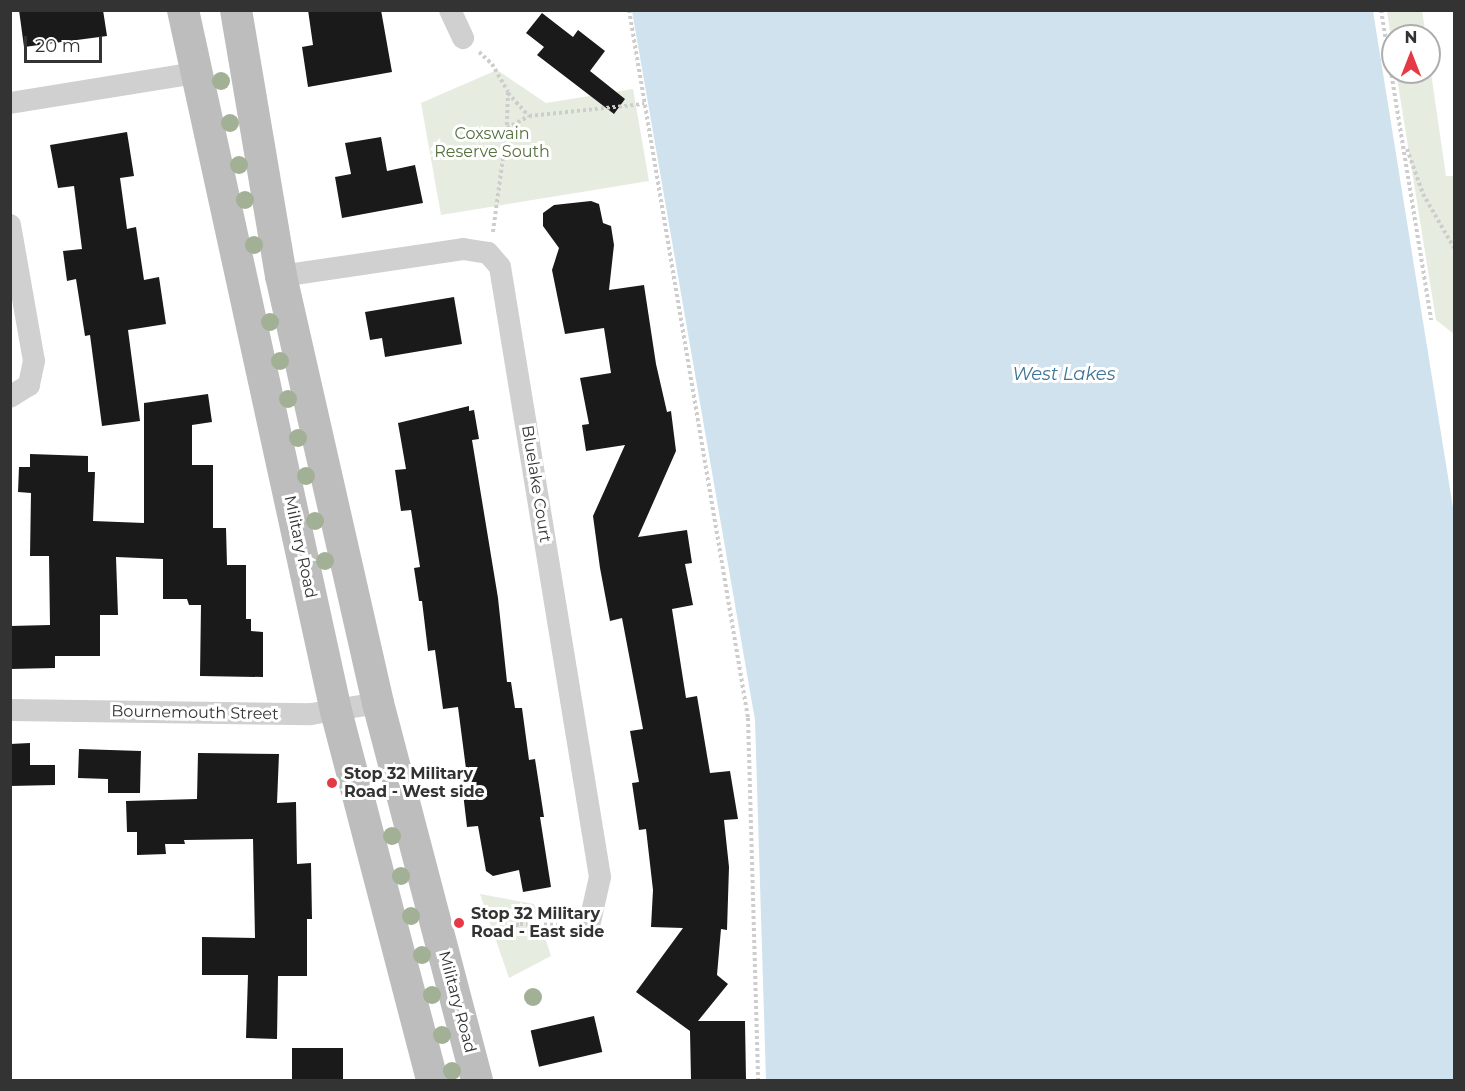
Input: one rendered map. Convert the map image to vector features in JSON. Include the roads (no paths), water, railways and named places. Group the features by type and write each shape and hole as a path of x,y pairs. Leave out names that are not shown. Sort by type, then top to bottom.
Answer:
{"main road":[{"name":"Military Road","path":"183,10 336,711 432,1080"},
{"name":"Military Road","path":"236,10 281,276 378,703 477,1080"}],"street":[{"path":"450,10 463,38"},
{"path":"10,103 195,73"},
{"path":"10,225 34,361 29,385 10,397"},
{"name":"Bluelake Court","path":"281,276 463,249 488,253 500,267 600,877 589,926"},
{"name":"Bournemouth Street","path":"10,710 311,714 378,703"}],"water":[{"name":"West Lakes","path":"632,11 1373,11 1381,61 1381,84 1385,84 1454,514 1454,1080 766,1080 755,720"}],"place":[{"name":"Stop 32 Military Road - West side","path":"332,783"},
{"name":"Stop 32 Military Road - East side","path":"459,923"}],"park label":[{"name":"Coxswain Reserve South","path":"492,143"}]}
